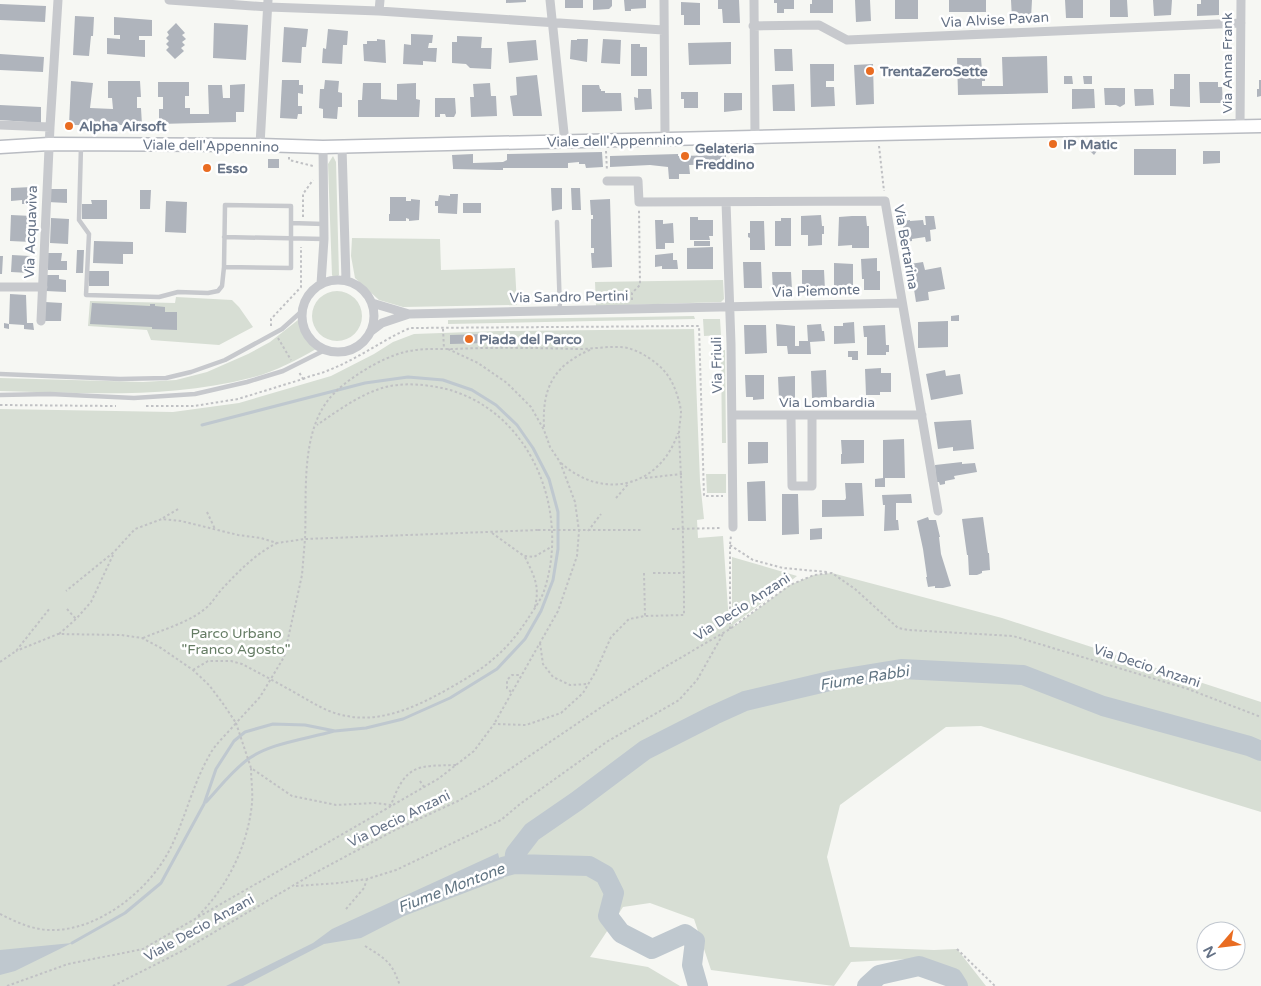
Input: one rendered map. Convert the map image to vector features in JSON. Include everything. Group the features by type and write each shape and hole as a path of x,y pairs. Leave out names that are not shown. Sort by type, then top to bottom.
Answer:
{"main road":[{"name":"Viale dell'Appennino","path":"0,147 81,144 260,145 323,148 342,146 1261,126"}],"street":[{"name":"Via Acquaviva","path":"41,321 58,0"},
{"path":"169,0 268,4 663,30"},
{"path":"379,11 380,0"},
{"path":"550,0 564,142"},
{"path":"664,0 664,139"},
{"path":"754,0 755,138"},
{"name":"Via Anna Frank","path":"1240,126 1241,0"},
{"path":"260,145 268,4"},
{"name":"Via Alvise Pavan","path":"753,26 819,25 847,40 1241,23"},
{"path":"0,125 50,127"},
{"path":"342,146 346,280"},
{"path":"321,284 324,238 323,148"},
{"path":"607,181 638,181 638,202"},
{"name":"Via Bertarina","path":"638,202 885,201 938,510"},
{"name":"Via Friuli","path":"726,202 730,308 733,527"},
{"path":"329,280 346,280 357,285 366,293 372,303 374,322 370,332 356,347 336,352 325,350 315,344 307,334 302,312 305,300 312,290 329,280"},
{"path":"0,286 43,287"},
{"name":"Via Sandro Pertini","path":"372,303 409,314"},
{"name":"Via Piemonte","path":"730,308 902,303"},
{"name":"Via Sandro Pertini","path":"370,332 382,323 409,314 730,308"},
{"name":"Via Lombardia","path":"732,415 922,415"},
{"path":"792,416 792,486 812,486 812,416"}],"lane":[{"path":"81,144 79,220 89,234 86,296 159,297 178,292 208,293 218,291 222,286 224,267 225,205 291,206 291,268 224,267"},
{"path":"557,222 560,311"},
{"path":"291,223 324,224"},
{"path":"224,237 324,238"},
{"path":"0,374 120,379 166,378 191,372 225,360 282,329 302,312"},
{"path":"0,395 50,394 134,398 195,394 247,382 284,370 325,350"}],"path":[{"path":"877,134 885,201"},
{"path":"606,141 607,181"},
{"path":"288,147 289,160 313,165 314,180 303,194 302,224"},
{"path":"632,310 632,293 640,285 638,202"},
{"path":"302,239 301,287 271,319 271,326 303,379"},
{"path":"142,406 194,406 238,399 329,371 410,328 699,326 704,496 733,496"},
{"path":"443,328 446,349"},
{"path":"0,914 28,927 51,930 86,924 123,904 139,891 151,878 169,852 195,783 210,754 260,697 284,657 302,575 308,453 321,410 330,398 356,375 380,362 405,352 446,349 592,349 612,346 629,349 650,358 666,373 676,391 681,412 679,431 682,474 684,615 629,618 611,637 584,693 561,714 526,725 494,724"},
{"path":"7,986 68,964 142,949 391,804 424,787 474,751 494,724 558,611 577,556 579,531 575,502 560,462 550,447 544,430 531,407 507,383 478,363 446,349"},
{"path":"544,430 543,408 547,390 553,378 577,355 592,349"},
{"path":"193,670 208,661 231,661 242,664 326,710 348,716 368,718 391,714 434,697 479,671 503,652 518,634 544,593 550,569 551,547 550,513 541,477 527,448 514,431 482,404 457,392 429,386 404,384 379,389 358,398 315,427"},
{"path":"0,405 118,406"},
{"path":"560,462 571,472 586,480 608,485 629,483 654,471 664,461 674,446 679,431"},
{"path":"642,478 682,474"},
{"path":"616,498 629,483"},
{"path":"66,591 114,552 135,529 162,519 180,508"},
{"path":"207,512 215,529"},
{"path":"588,531 602,514"},
{"path":"162,519 192,523 238,536 261,538 277,543"},
{"path":"672,529 733,527 730,544 730,629"},
{"path":"142,638 184,621 206,608 251,560 264,549 277,543 305,538 538,530 642,530"},
{"path":"491,532 524,556 534,575 539,592 534,609"},
{"path":"730,544 753,560 783,568 832,573"},
{"path":"524,556 534,557 551,547"},
{"path":"0,662 16,651 58,634 76,618 91,602 114,552"},
{"path":"644,573 644,616"},
{"path":"653,573 684,573"},
{"name":"Via Decio Anzani","path":"294,886 395,830 458,801 488,784 611,701 730,629 790,585 814,575 832,573 855,589 898,628 1013,636 1188,689 1261,717"},
{"path":"16,651 50,608"},
{"path":"67,609 76,618"},
{"path":"294,886 339,883 396,870 501,820 534,793 608,742 680,700 697,680 724,632"},
{"path":"58,634 121,635 142,638 161,648 193,670 209,685 236,723 251,768 252,802 247,828 238,859 214,900 196,918"},
{"path":"540,641 543,664 553,677 570,685 588,684"},
{"path":"512,693 507,688 507,680 512,675 521,675"},
{"path":"391,804 404,776 414,770 426,766 456,765"},
{"path":"251,768 292,796 336,805 391,804"},
{"path":"420,781 424,787"},
{"path":"346,909 364,888 367,878"},
{"name":"Viale Decio Anzani","path":"114,986 184,950 294,886"},
{"path":"365,946 382,956 394,969 400,986"},
{"path":"957,949 995,986"}],"green space":[{"path":"333,156 336,162 339,275 336,278 332,275 328,164"},
{"path":"352,238 440,239 441,270 515,268 517,305 403,307 379,300 355,278 351,256"},
{"path":"723,280 724,299 721,302 596,306 595,282"},
{"path":"332,291 342,291 355,298 362,311 362,321 355,334 342,341 332,341 323,337 316,330 312,321 312,311 316,302 323,295"},
{"path":"176,297 232,300 253,327 219,345 151,340 147,330 88,326 90,301 175,303"},
{"path":"694,316 695,319 448,324 448,320"},
{"path":"703,319 720,319 721,335 704,336"},
{"path":"298,320 307,341 316,349 276,370 250,378 219,385 157,392 0,391 0,378 143,382 176,380 207,372 248,354 270,342"},
{"name":"Parco Urbano \"Franco Agosto\"","path":"694,329 700,481 704,519 697,520 698,538 723,536 729,623 732,624 732,557 797,576 733,625 735,626 790,585 814,575 832,573 1002,618 1261,702 1261,812 981,726 946,727 840,805 827,857 850,947 957,949 986,986 957,986 910,959 851,962 834,986 711,970 694,919 650,903 623,907 590,957 648,967 680,986 0,986 0,409 173,412 239,403 331,376 393,342 414,334"},
{"path":"721,350 725,350 726,443 722,443"},
{"path":"706,474 726,474 726,493 707,493"}],"water":[{"path":"498,853 504,878 404,916 361,938 324,944 243,986 226,986 313,943 332,929"},
{"path":"72,943 15,971 0,975 0,950"}],"building":[{"path":"506,0 526,0 526,2 506,3"},
{"path":"565,0 583,0 583,8 565,8"},
{"path":"593,0 612,0 612,6 609,9 593,10"},
{"path":"624,0 646,0 646,8 625,11"},
{"path":"718,0 739,0 740,23 723,23 722,9 718,9"},
{"path":"774,0 794,0 794,9 784,9 784,13 777,13 777,3 774,3"},
{"path":"812,0 833,0 833,13 810,13"},
{"path":"855,0 870,0 871,21 856,22"},
{"path":"895,0 918,0 918,19 895,19"},
{"path":"949,0 986,0 986,12 949,12"},
{"path":"1011,0 1032,0 1031,18 1012,19"},
{"path":"1065,0 1083,0 1083,18 1066,18"},
{"path":"1110,0 1127,0 1128,17 1110,17"},
{"path":"1153,0 1172,0 1171,15 1154,16"},
{"path":"1201,0 1219,0 1219,15 1197,16 1197,4 1201,4"},
{"path":"681,2 700,3 700,25 684,25 684,15 681,15"},
{"path":"0,4 46,6 45,22 0,20"},
{"path":"75,16 94,17 89,56 73,55"},
{"path":"114,17 152,20 152,36 139,36 139,40 145,40 145,57 107,54 107,38 120,39 120,35 114,35"},
{"path":"176,23 185,33 182,35 186,39 182,42 185,45 181,48 184,51 175,59 166,50 169,47 166,44 169,41 166,38 169,35 167,32"},
{"path":"214,23 248,25 246,60 213,58"},
{"path":"284,27 308,29 306,47 302,47 301,63 282,62"},
{"path":"328,29 348,31 347,45 343,45 342,64 322,63 323,48 326,49"},
{"path":"411,34 433,35 432,43 429,43 428,48 437,48 436,62 423,61 423,65 403,64 404,44 411,45"},
{"path":"457,36 482,37 481,48 492,48 491,69 470,68 466,64 452,63 452,42 457,42"},
{"path":"377,39 385,40 386,63 364,61 363,44 367,44 367,41 377,41"},
{"path":"588,39 587,62 570,59 571,40"},
{"path":"603,39 621,40 620,64 601,63"},
{"path":"536,40 538,60 509,63 507,42"},
{"path":"731,42 731,64 689,65 688,43"},
{"path":"631,44 640,44 640,47 647,47 647,76 631,76"},
{"path":"774,49 792,49 793,71 775,71"},
{"path":"0,54 44,57 43,72 0,70"},
{"path":"1047,56 1048,93 958,95 957,58 981,58 982,71 985,71 985,81 982,81 982,86 1003,86 1002,57"},
{"path":"810,64 834,64 834,81 826,81 826,87 834,87 835,106 811,107"},
{"path":"873,64 874,104 856,105 854,65"},
{"path":"1174,74 1190,74 1190,107 1170,106 1170,89 1174,89"},
{"path":"537,75 542,116 513,116 510,96 517,95 516,77"},
{"path":"1064,76 1072,76 1073,84 1064,84"},
{"path":"1083,76 1092,76 1092,84 1084,84"},
{"path":"282,80 299,80 299,85 303,85 303,94 298,93 298,106 302,106 302,114 298,114 297,119 280,118"},
{"path":"325,80 339,81 338,92 342,93 342,107 338,107 337,119 323,118 323,109 319,108 320,89 324,89"},
{"path":"1259,80 1261,80 1261,96 1257,97 1257,89 1259,89"},
{"path":"71,81 93,83 90,108 113,109 112,98 108,98 108,81 140,81 141,97 137,97 137,108 141,108 142,125 69,125"},
{"path":"158,82 189,82 189,96 185,96 185,108 190,108 190,114 209,114 208,85 222,85 223,98 230,98 230,85 245,84 244,112 236,112 236,122 159,124 159,109 163,109 163,97 158,97"},
{"path":"1199,82 1218,82 1218,87 1222,87 1223,103 1200,103"},
{"path":"363,83 381,83 381,99 397,100 397,84 416,83 416,99 420,100 419,117 358,117 358,100 362,100"},
{"path":"490,83 491,96 496,96 497,116 471,117 470,97 474,97 473,84"},
{"path":"794,84 795,111 773,111 772,85"},
{"path":"582,85 599,85 601,91 605,91 605,93 621,93 622,111 582,112"},
{"path":"1104,88 1125,88 1125,104 1120,107 1105,105"},
{"path":"638,89 651,89 652,109 635,110 634,97 638,98"},
{"path":"1072,89 1094,89 1095,108 1072,109"},
{"path":"1134,89 1153,89 1154,105 1135,106"},
{"path":"681,92 698,92 698,108 684,108 684,99 681,99"},
{"path":"724,93 742,93 742,110 724,112"},
{"path":"435,98 455,98 456,113 454,117 446,117 445,114 440,114 440,117 435,117"},
{"path":"0,105 41,107 41,123 0,120"},
{"path":"1094,147 1097,151 1094,155 1090,151"},
{"path":"1134,149 1176,149 1176,175 1134,175"},
{"path":"1203,151 1220,151 1220,163 1203,164"},
{"path":"602,152 603,167 586,168 585,164 579,164 579,162 568,163 568,168 503,168 503,170 453,169 452,155 473,154 473,163 503,162 507,160 507,154"},
{"path":"678,154 678,156 726,155 726,159 717,160 718,164 689,165 690,174 679,174 679,179 669,179 668,167 650,165 610,167 610,156"},
{"path":"268,159 279,159 279,168 268,168"},
{"path":"32,187 33,204 22,204 22,200 11,201 11,188"},
{"path":"551,188 562,188 562,209 552,211"},
{"path":"571,188 580,188 581,210 572,210"},
{"path":"49,189 67,189 67,203 48,202"},
{"path":"140,190 151,190 150,209 140,209"},
{"path":"450,194 458,194 457,214 438,213 438,206 435,206 435,201 438,201 439,195 450,196"},
{"path":"390,197 406,197 406,201 411,201 411,199 420,200 419,220 409,221 406,218 406,221 389,221"},
{"path":"610,199 612,267 592,268 591,253 594,253 594,248 591,248 591,219 593,219 593,215 591,215 590,200"},
{"path":"91,200 107,200 107,219 82,219 82,204 92,204"},
{"path":"166,201 187,202 186,233 165,232"},
{"path":"463,203 481,203 481,213 463,213"},
{"path":"11,215 32,216 31,242 10,241"},
{"path":"821,215 822,226 824,226 822,245 808,246 808,235 801,235 801,216"},
{"path":"866,216 867,226 869,226 869,248 852,248 852,245 838,246 839,217"},
{"path":"925,216 934,216 936,229 930,230 931,241 926,242 925,237 906,242 903,221 923,220 924,225 926,225"},
{"path":"690,217 698,217 698,220 713,220 713,236 709,236 710,240 690,240"},
{"path":"51,218 69,219 68,244 50,243"},
{"path":"781,218 791,218 791,246 775,246 775,221 781,221"},
{"path":"655,220 663,220 663,224 673,223 674,243 665,243 665,249 656,249"},
{"path":"750,221 764,221 765,250 750,250 748,233 750,233"},
{"path":"94,241 133,242 133,254 123,254 123,264 93,263"},
{"path":"694,241 710,241 710,246 694,246"},
{"path":"713,247 713,269 687,269 687,248"},
{"path":"77,250 84,250 83,273 76,273"},
{"path":"47,253 62,253 61,261 67,261 67,270 48,270"},
{"path":"673,253 673,260 677,260 678,269 662,269 662,266 655,267 655,255"},
{"path":"12,255 30,256 29,273 11,272"},
{"path":"0,256 3,256 2,274 0,274"},
{"path":"877,258 877,271 880,271 880,290 864,290 861,259"},
{"path":"743,262 761,262 762,288 744,288"},
{"path":"923,262 925,270 941,267 945,289 928,292 929,300 916,302 910,264"},
{"path":"834,263 853,264 853,289 834,291"},
{"path":"802,270 824,270 825,290 802,290"},
{"path":"89,271 109,271 109,286 89,286"},
{"path":"772,272 791,272 792,290 773,290"},
{"path":"46,275 59,275 59,279 66,280 66,292 46,291"},
{"path":"10,294 26,295 27,323 33,323 34,330 24,329 24,325 9,324"},
{"path":"45,302 62,303 61,321 45,321"},
{"path":"92,303 150,306 150,304 155,304 155,306 165,307 165,312 177,312 177,330 90,324"},
{"path":"959,315 959,321 951,321 951,316"},
{"path":"948,321 948,347 918,348 918,322"},
{"path":"854,322 855,343 834,344 834,326 843,326 843,323"},
{"path":"4,323 9,324 9,329 4,328"},
{"path":"776,324 795,326 795,346 799,346 799,341 808,341 807,325 821,324 825,341 810,342 811,354 788,354 787,346 777,346"},
{"path":"744,325 766,325 767,353 745,354"},
{"path":"885,325 886,345 889,345 889,352 886,352 886,355 867,355 867,337 864,337 863,326"},
{"name":"Piada del Parco","path":"487,334 488,343 450,344 450,335"},
{"path":"848,351 858,351 858,360 852,360 852,357 848,357"},
{"path":"881,368 881,373 891,373 891,392 880,392 880,395 866,395 865,369"},
{"path":"826,370 827,397 812,398 811,371"},
{"path":"945,370 946,376 960,374 963,394 931,400 926,374"},
{"path":"745,375 764,375 764,399 753,400 753,397 746,397"},
{"path":"795,376 795,399 779,399 778,377"},
{"path":"971,420 974,449 953,451 953,447 938,449 934,422"},
{"path":"904,439 905,478 885,478 885,487 875,487 875,479 883,478 883,440"},
{"path":"841,440 864,440 864,463 841,464"},
{"path":"748,442 768,442 768,463 748,464"},
{"path":"962,462 962,464 975,463 977,472 954,476 955,479 945,481 945,484 940,485 939,482 936,482 935,465"},
{"path":"765,481 766,521 748,521 747,482"},
{"path":"845,483 862,483 864,516 822,517 822,500 845,500"},
{"path":"782,494 798,494 799,534 782,535"},
{"path":"911,494 912,503 896,503 896,520 898,520 899,530 884,531 885,505 883,505 882,495"},
{"path":"928,517 929,520 936,520 941,554 951,586 943,588 928,587 917,521"},
{"path":"983,517 990,570 982,571 982,573 977,575 969,575 962,519"},
{"path":"822,528 822,539 810,540 810,529"}],"waterway":[{"path":"72,943 125,913 161,883 204,804 216,769 234,741 245,732 273,724 305,725 335,731 366,728 403,719 450,698 497,669 525,639 541,611 553,580 558,549 558,512 549,479 533,448 517,425 496,405 472,390 443,380 408,377 365,383 202,425"},
{"name":"Fiume Rabbi","path":"514,864 515,854 532,832 645,750 714,715 745,701 834,680 901,669 1023,675 1103,706 1249,746 1261,751"},
{"path":"206,802 225,780 256,754 277,745 334,731"},
{"name":"Fiume Montone","path":"503,867 514,864 589,866 605,875 614,893 608,916 621,933 652,949 685,934 695,941 692,965 698,986"},
{"name":"Fiume Montone","path":"867,986 879,975 919,966 953,978 958,986"}],"place":[{"name":"TrentaZeroSette","path":"870,71"},
{"name":"Alpha Airsoft","path":"69,126"},
{"name":"IP Matic","path":"1053,144"},
{"name":"Gelateria Freddino","path":"685,156"},
{"name":"Esso","path":"207,168"},
{"name":"Piada del Parco","path":"469,339"}]}
